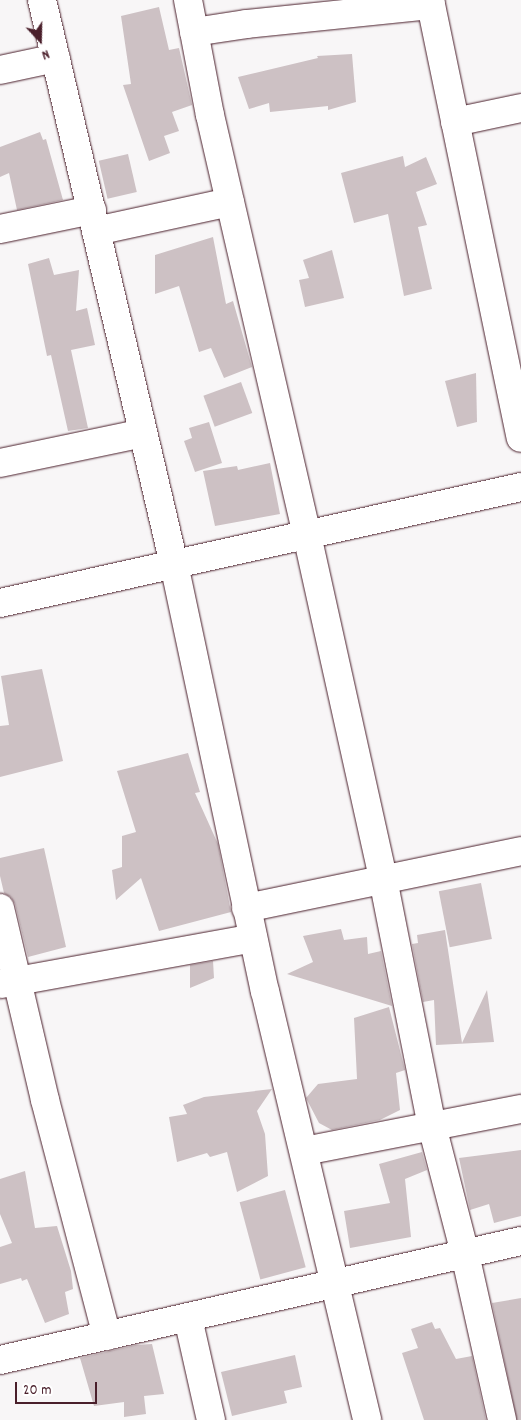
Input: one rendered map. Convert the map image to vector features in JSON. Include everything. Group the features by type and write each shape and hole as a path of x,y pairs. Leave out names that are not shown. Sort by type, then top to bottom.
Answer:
{"street":[{"path":"42,0 174,564 246,908 367,1420"},
{"path":"188,0 230,202 307,534 382,879 432,1126 465,1254 502,1420"},
{"path":"194,32 431,2 521,438"},
{"path":"0,70 56,58"},
{"path":"455,122 521,108"},
{"path":"0,229 94,220 230,202"},
{"path":"0,463 143,433"},
{"path":"0,602 521,487"},
{"path":"246,908 521,851"},
{"path":"0,908 9,983 48,1109 107,1336"},
{"path":"9,983 253,938"},
{"path":"304,1151 521,1109"},
{"path":"0,1360 521,1241"},
{"path":"188,1318 211,1420"}],"building":[{"path":"159,7 169,50 179,48 192,105 172,112 179,131 164,136 170,153 149,161 123,85 131,84 121,16"},
{"path":"352,54 356,102 328,110 328,106 270,112 269,103 249,109 238,77 318,58 317,56"},
{"path":"40,132 43,140 46,139 63,200 17,210 9,173 0,177 0,147"},
{"path":"128,154 137,192 108,199 99,161"},
{"path":"403,156 405,167 426,157 437,184 416,192 427,225 418,227 432,289 404,296 388,214 354,223 341,173"},
{"path":"213,237 226,304 233,301 252,367 224,378 211,348 199,352 179,286 155,294 155,255"},
{"path":"332,250 344,298 305,307 299,280 309,278 303,260"},
{"path":"49,258 54,275 79,270 76,311 87,308 95,345 71,350 88,428 68,431 51,355 47,356 28,264"},
{"path":"476,373 477,422 457,427 445,381"},
{"path":"241,382 252,413 215,427 203,396"},
{"path":"209,422 222,463 195,472 184,441 192,438 189,428"},
{"path":"270,463 280,514 215,526 203,471 237,466 238,470"},
{"path":"42,669 63,761 0,777 0,726 9,725 1,676"},
{"path":"188,753 200,792 195,793 218,844 231,912 159,931 141,878 116,900 112,870 122,867 122,836 136,832 117,771"},
{"path":"44,848 66,947 28,957 15,904 11,897 4,893 0,876 0,858"},
{"path":"481,883 492,939 450,947 439,891"},
{"path":"341,929 344,940 367,937 368,954 381,951 392,1006 287,974 313,962 303,936"},
{"path":"445,930 462,1043 487,990 494,1042 436,1045 434,1000 423,1002 412,944 418,943 417,935"},
{"path":"213,961 214,978 190,988 190,965"},
{"path":"389,1007 405,1070 396,1073 400,1110 380,1120 332,1130 319,1123 306,1098 318,1084 357,1079 354,1018"},
{"path":"272,1089 257,1111 265,1134 268,1176 237,1192 227,1152 210,1157 207,1153 177,1162 169,1117 187,1114 183,1105 204,1097"},
{"path":"521,1150 521,1216 494,1223 489,1204 470,1210 459,1158"},
{"path":"422,1152 427,1170 405,1179 411,1237 350,1248 344,1211 390,1203 379,1164"},
{"path":"25,1171 35,1228 57,1226 71,1271 73,1289 65,1292 69,1314 45,1323 27,1279 22,1281 21,1278 0,1284 0,1247 12,1243 0,1214 0,1179"},
{"path":"285,1190 306,1267 260,1279 240,1202"},
{"path":"521,1298 521,1420 517,1420 492,1303"},
{"path":"432,1322 435,1329 440,1328 456,1359 472,1356 486,1420 424,1420 402,1353 418,1348 411,1329"},
{"path":"152,1344 164,1394 144,1396 146,1414 124,1417 124,1402 94,1406 80,1358 136,1345"},
{"path":"295,1355 302,1387 284,1391 287,1403 232,1416 221,1372"}]}
